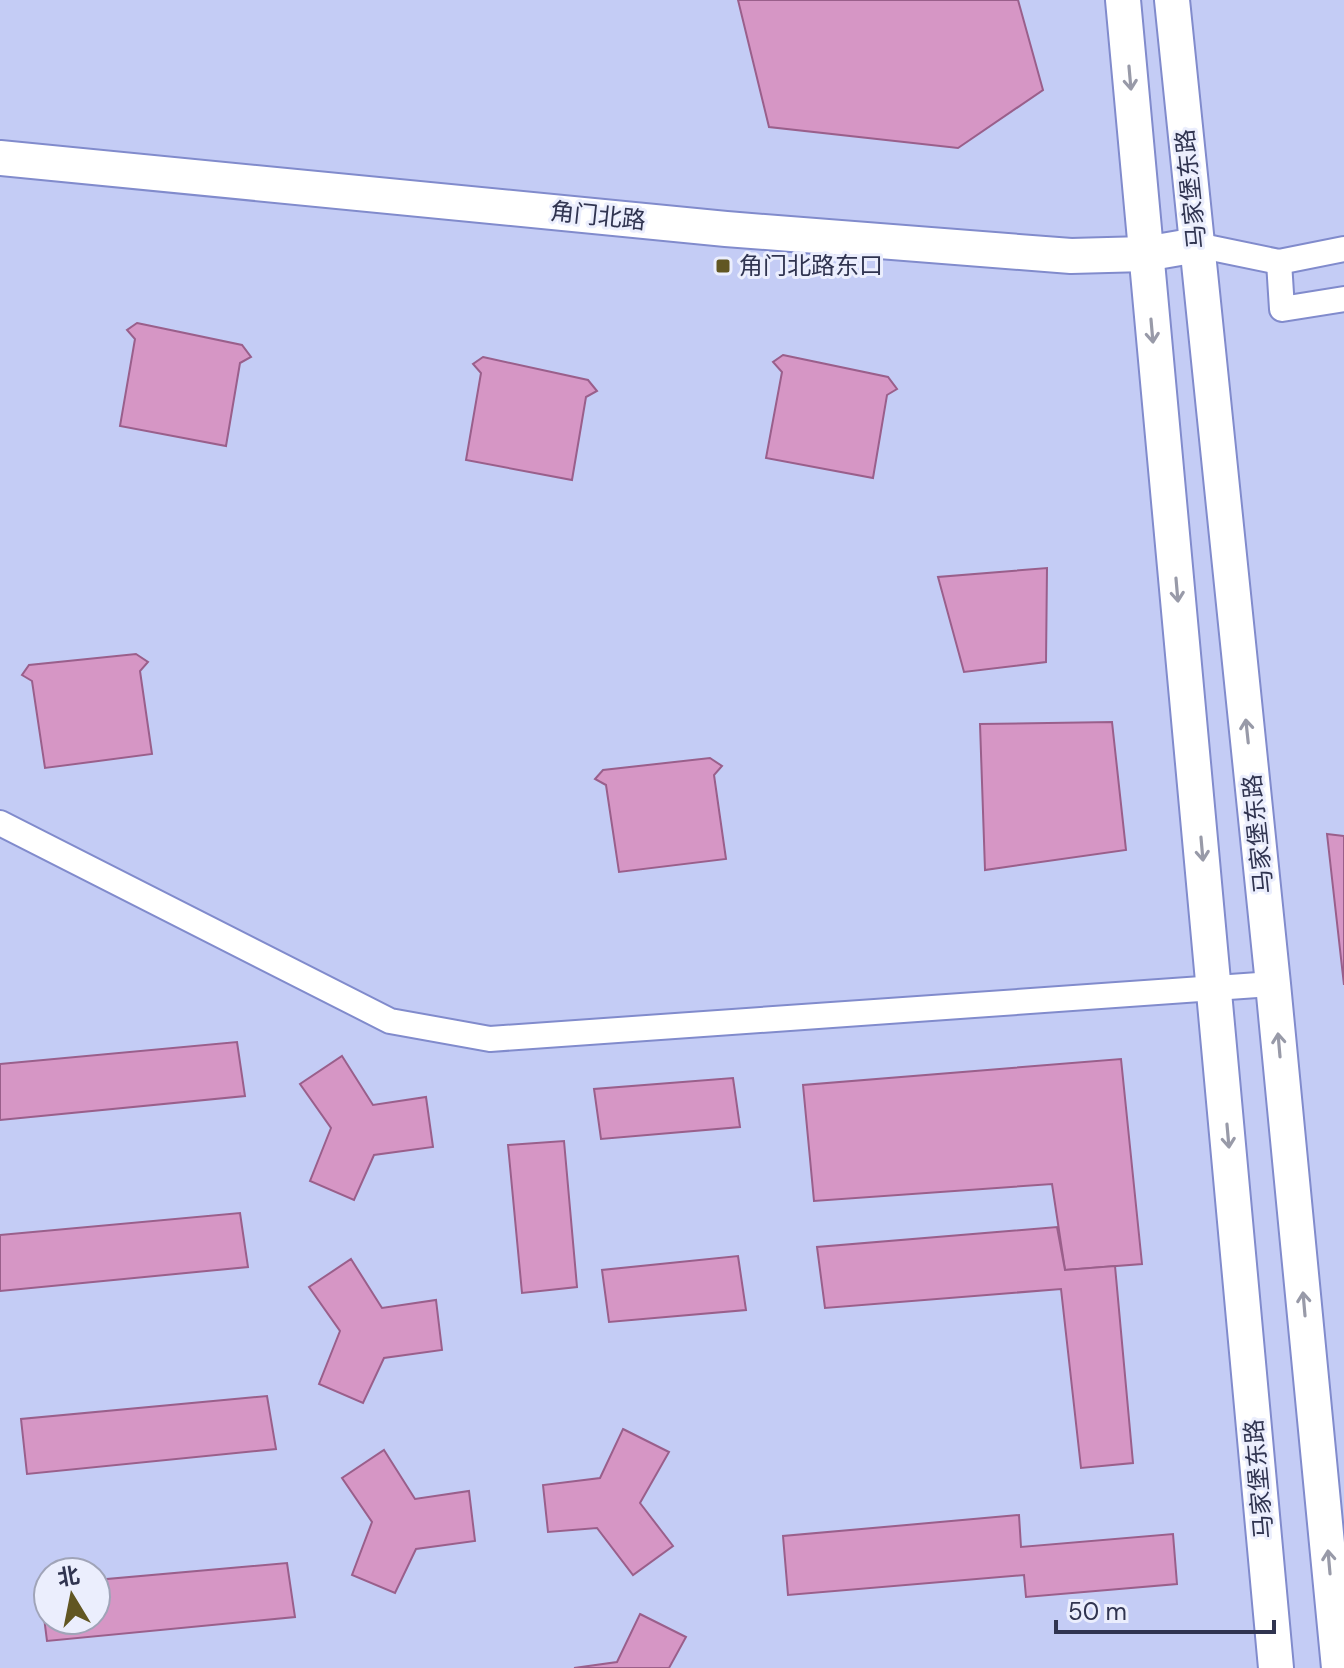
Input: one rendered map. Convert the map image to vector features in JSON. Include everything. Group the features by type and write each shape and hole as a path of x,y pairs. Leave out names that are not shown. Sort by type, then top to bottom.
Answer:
{"main road":[{"name":"马家堡东路","path":"1123,0 1276,1668"},
{"name":"马家堡东路","path":"1172,0 1273,984 1339,1668"},
{"name":"角门北路","path":"0,158 726,229 1071,256 1145,254 1197,245"}],"street":[{"path":"1197,245 1279,262 1344,249"},
{"path":"1279,262 1282,309 1344,299"},
{"path":"0,823 390,1021 490,1039 1273,984"}],"building":[{"path":"738,0 1018,0 1043,90 958,148 769,127"},
{"path":"137,323 242,345 251,357 240,363 226,446 120,426 135,339 127,330"},
{"path":"783,355 888,377 897,389 887,395 873,478 766,458 782,372 773,362"},
{"path":"483,357 588,380 597,391 586,397 572,480 466,460 481,373 473,364"},
{"path":"1047,568 1046,662 964,672 938,577"},
{"path":"136,654 148,662 140,671 152,754 45,768 32,681 22,675 29,665"},
{"path":"1112,722 1126,850 985,870 980,724"},
{"path":"710,758 722,766 714,775 726,859 619,872 606,785 595,779 603,770"},
{"path":"1327,834 1344,836 1344,985"},
{"path":"237,1042 245,1096 0,1120 0,1064"},
{"path":"342,1056 373,1105 426,1097 433,1147 374,1155 354,1200 310,1181 331,1128 300,1084"},
{"path":"1121,1059 1142,1264 1065,1270 1052,1184 814,1201 803,1085"},
{"path":"733,1078 740,1127 601,1139 594,1089"},
{"path":"564,1141 577,1287 522,1293 508,1145"},
{"path":"240,1213 248,1267 0,1291 0,1235"},
{"path":"1057,1227 1065,1270 1115,1266 1133,1463 1081,1468 1061,1289 825,1308 817,1247"},
{"path":"738,1256 746,1310 609,1322 602,1270"},
{"path":"351,1259 382,1308 436,1300 442,1350 384,1358 363,1403 319,1384 340,1331 309,1287"},
{"path":"267,1396 276,1449 27,1474 21,1419"},
{"path":"623,1429 669,1452 640,1503 673,1546 633,1575 597,1528 548,1532 543,1485 600,1478"},
{"path":"384,1450 415,1499 469,1491 475,1541 416,1549 395,1593 352,1575 372,1522 342,1478"},
{"path":"1019,1515 1021,1547 1173,1534 1177,1584 1026,1597 1024,1575 788,1595 783,1536"},
{"path":"287,1563 295,1617 112,1635 112,1579"},
{"path":"640,1614 686,1637 669,1668 574,1668 617,1662"},
{"path":"46,1636 99,1636 47,1641"}],"place":[{"name":"角门北路东口","path":"723,266"}]}
